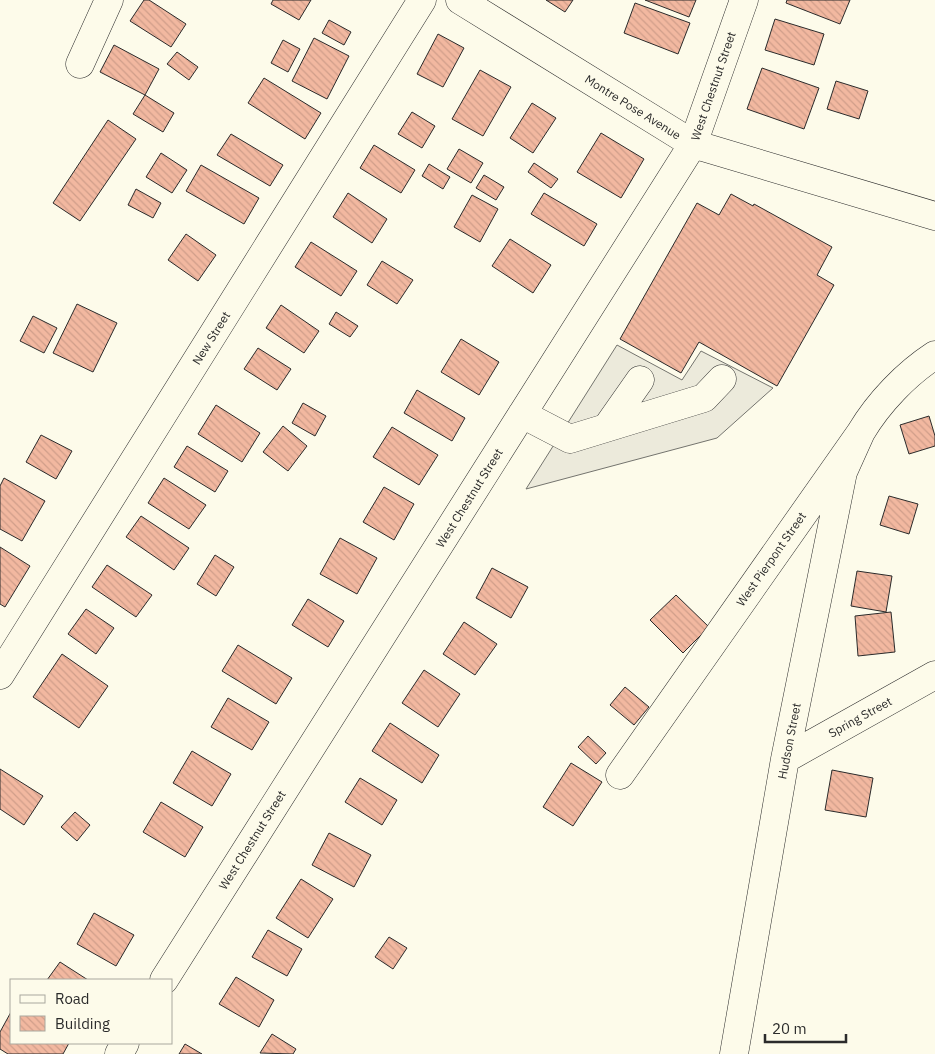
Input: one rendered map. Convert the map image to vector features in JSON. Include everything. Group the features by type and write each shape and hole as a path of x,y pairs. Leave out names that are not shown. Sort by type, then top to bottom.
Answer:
{"street":[{"path":"80,64 109,0"},
{"name":"New Street","path":"0,676 422,0"},
{"name":"Montre Pose Avenue","path":"460,0 693,144 935,216"},
{"name":"West Chestnut Street","path":"165,979 693,144 744,0"},
{"name":"West Pierpont Street","path":"620,775 874,411 920,364 935,355"},
{"path":"522,414 570,439 704,398 722,378"},
{"path":"607,427 640,380"},
{"name":"Hudson Street","path":"734,1054 786,759 842,472 861,432"},
{"name":"Spring Street","path":"786,759 935,675"}],"shaded area":[{"path":"617,345 682,380 701,351 773,388 717,438 526,489"}],"building":[{"path":"144,0 149,0 186,24 171,47 130,21"},
{"path":"273,0 311,0 299,20 271,4"},
{"path":"546,0 573,0 565,12"},
{"path":"645,0 696,0 689,17"},
{"path":"787,0 850,0 840,24 786,3"},
{"path":"635,3 690,23 678,54 624,33"},
{"path":"775,19 824,34 814,65 765,50"},
{"path":"329,20 351,32 344,45 322,33"},
{"path":"438,34 464,48 443,87 417,74"},
{"path":"314,38 349,56 327,99 292,81"},
{"path":"283,40 300,49 288,72 271,63"},
{"path":"114,45 159,69 145,95 100,72"},
{"path":"177,52 198,67 189,80 167,64"},
{"path":"762,68 819,88 804,129 747,109"},
{"path":"480,70 511,87 483,136 452,119"},
{"path":"264,78 321,113 305,139 248,103"},
{"path":"836,81 868,91 859,119 827,109"},
{"path":"145,95 174,113 163,132 133,114"},
{"path":"532,103 556,118 533,153 510,138"},
{"path":"412,112 435,126 422,148 398,134"},
{"path":"108,120 136,139 80,221 53,203"},
{"path":"601,133 644,159 621,198 577,172"},
{"path":"231,134 283,165 270,186 217,155"},
{"path":"374,145 415,170 401,193 360,168"},
{"path":"459,149 483,163 471,183 447,169"},
{"path":"161,153 187,170 172,193 146,177"},
{"path":"534,163 558,179 551,188 528,172"},
{"path":"429,164 450,177 443,189 422,176"},
{"path":"201,165 259,198 244,224 186,191"},
{"path":"484,175 504,187 496,200 476,188"},
{"path":"136,189 161,203 153,218 128,205"},
{"path":"348,193 387,219 372,243 333,217"},
{"path":"544,193 597,224 584,246 531,214"},
{"path":"731,194 753,206 754,204 832,247 817,275 834,285 777,386 699,342 681,373 620,339 697,203 719,215"},
{"path":"472,195 498,209 480,242 454,227"},
{"path":"186,234 216,255 198,281 168,260"},
{"path":"510,239 551,265 533,293 492,266"},
{"path":"311,242 357,271 341,296 295,267"},
{"path":"382,261 413,280 397,304 367,285"},
{"path":"77,304 117,323 93,372 53,353"},
{"path":"281,305 319,331 304,353 266,328"},
{"path":"336,312 358,326 350,337 329,324"},
{"path":"33,316 57,328 44,353 20,341"},
{"path":"461,339 499,362 479,395 441,372"},
{"path":"258,348 291,369 277,390 244,369"},
{"path":"417,390 465,418 452,441 404,413"},
{"path":"303,403 326,416 315,436 292,423"},
{"path":"216,405 260,433 242,462 198,434"},
{"path":"929,416 935,436 935,446 909,454 900,425"},
{"path":"283,426 307,446 288,471 263,452"},
{"path":"392,427 438,455 419,485 373,457"},
{"path":"41,435 72,451 56,479 26,462"},
{"path":"187,446 228,471 215,492 174,467"},
{"path":"4,478 45,501 22,541 0,529 0,486"},
{"path":"164,478 206,505 189,529 148,503"},
{"path":"384,487 414,504 394,540 363,522"},
{"path":"889,496 918,504 909,534 880,525"},
{"path":"141,516 189,548 174,570 126,537"},
{"path":"340,538 377,558 357,594 320,574"},
{"path":"0,547 30,566 5,607 0,604"},
{"path":"215,555 234,567 216,596 197,584"},
{"path":"107,565 152,595 136,617 92,587"},
{"path":"492,568 528,587 511,618 476,598"},
{"path":"857,571 892,576 886,612 851,606"},
{"path":"676,595 709,627 683,653 650,620"},
{"path":"308,599 344,621 328,647 292,625"},
{"path":"86,609 114,628 96,654 68,634"},
{"path":"891,612 895,652 858,656 855,616"},
{"path":"464,622 497,644 475,675 443,654"},
{"path":"238,645 292,678 276,704 222,671"},
{"path":"62,654 108,686 79,728 33,697"},
{"path":"424,670 460,694 438,727 402,703"},
{"path":"625,687 649,707 634,725 610,705"},
{"path":"228,698 269,722 252,750 211,727"},
{"path":"390,723 439,755 422,783 372,751"},
{"path":"588,736 606,753 596,764 578,747"},
{"path":"192,751 231,774 212,806 173,783"},
{"path":"571,763 602,782 573,826 543,807"},
{"path":"0,769 43,796 24,825 0,809"},
{"path":"832,770 873,778 866,817 825,810"},
{"path":"360,778 397,800 382,825 345,802"},
{"path":"161,802 203,827 185,857 143,832"},
{"path":"75,812 90,825 77,841 61,827"},
{"path":"329,833 371,855 354,887 312,865"},
{"path":"301,879 333,899 308,938 276,918"},
{"path":"94,913 134,935 116,966 77,944"},
{"path":"268,930 302,949 287,976 252,957"},
{"path":"389,937 407,948 393,969 375,957"},
{"path":"60,962 86,979 48,979"},
{"path":"236,977 274,1000 259,1027 219,1004"},
{"path":"10,1014 10,1044 68,1044 63,1054 8,1054 0,1049 0,1032"},
{"path":"272,1034 296,1049 293,1054 260,1053"},
{"path":"185,1044 202,1054 179,1054"}]}
